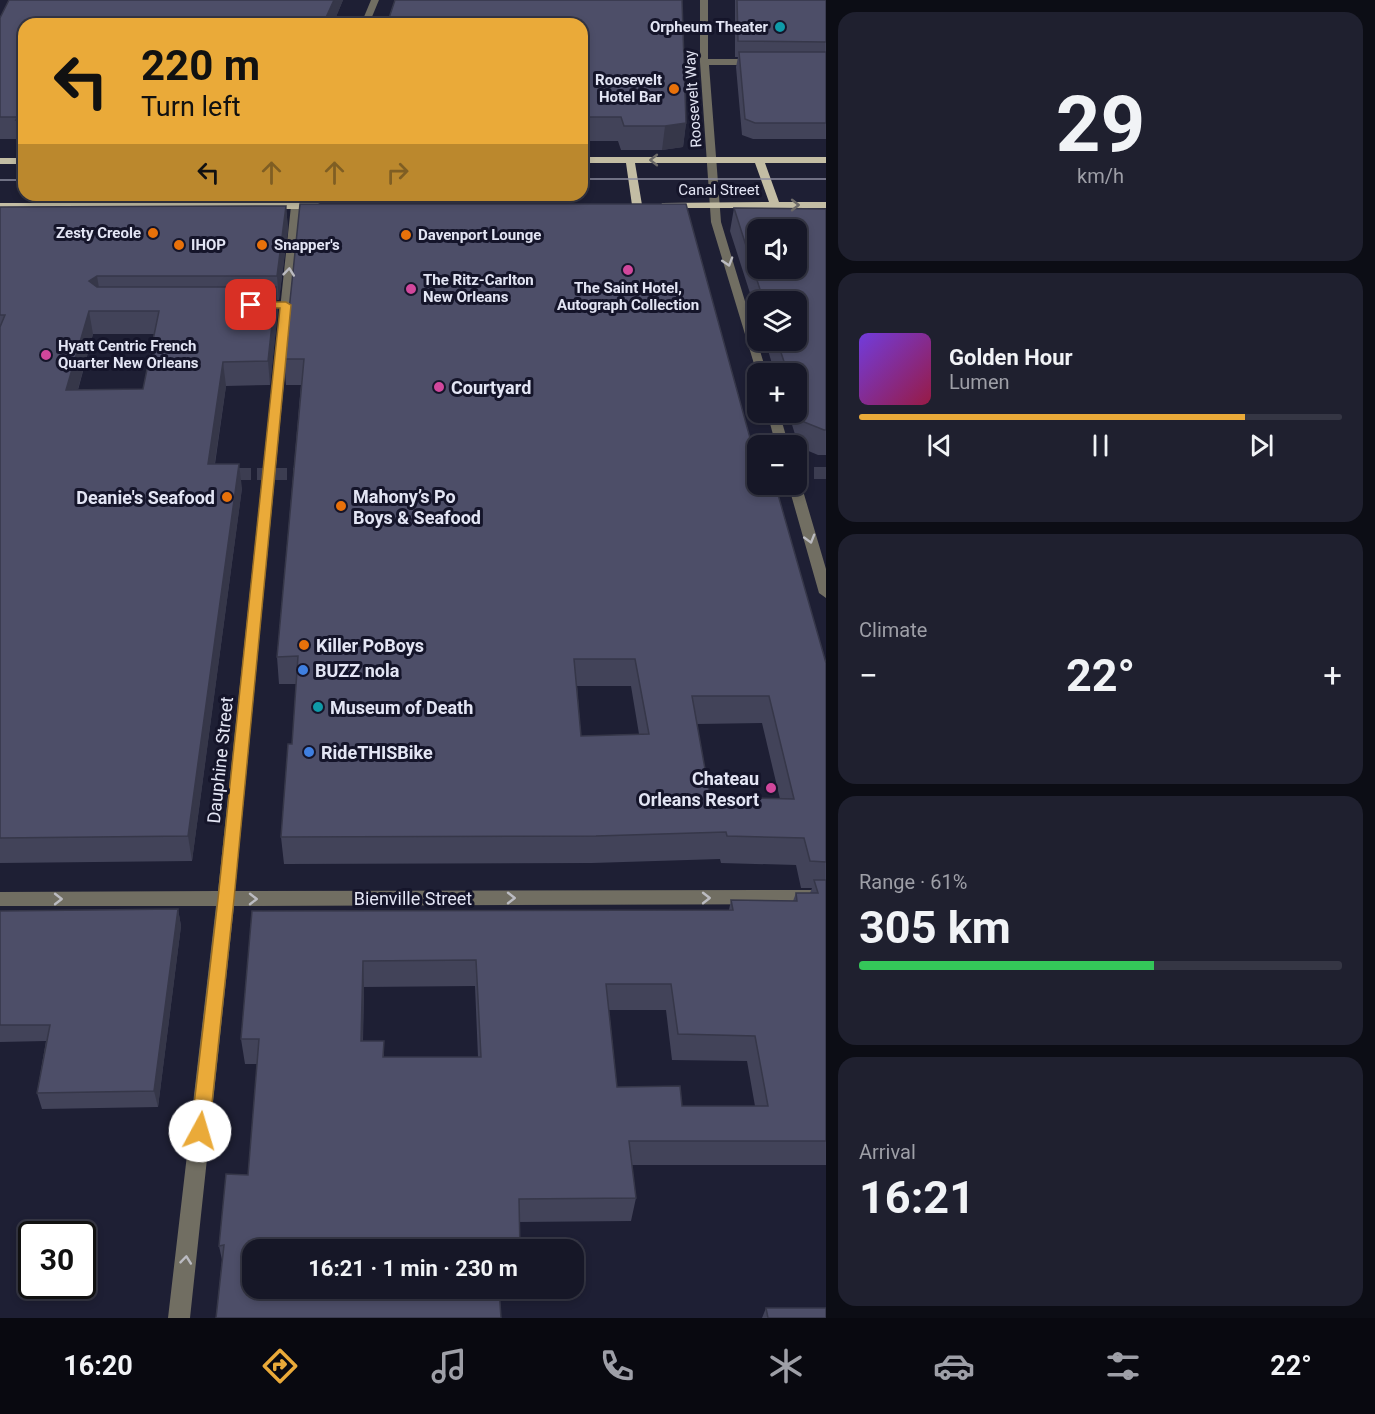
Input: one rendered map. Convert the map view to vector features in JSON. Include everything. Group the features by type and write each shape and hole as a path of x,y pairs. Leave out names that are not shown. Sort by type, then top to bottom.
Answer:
{"main road":[{"name":"Canal Street","path":"588,160 826,160"},
{"path":"630,160 648,206"},
{"path":"759,160 775,205"},
{"path":"0,161 18,161"},
{"path":"0,206 248,201"},
{"path":"302,201 329,206"},
{"name":"Canal Street","path":"625,206 826,205"}],"street":[{"path":"368,18 375,0"},
{"name":"Roosevelt Way","path":"704,0 704,62 716,222 758,363"},
{"path":"704,62 767,62"},
{"name":"Dauphine Street","path":"179,1318 226,899 281,305 297,201"},
{"path":"797,495 826,593"},
{"name":"Bienville Street","path":"0,900 826,897"}],"building":[{"path":"9,0 334,0 326,18 18,18 18,117 0,117 0,18"},
{"path":"395,0 682,0 686,123 665,126 624,126 621,117 588,117 588,18 389,18"},
{"name":"Orpheum Theater","path":"737,0 826,0 826,42 738,41"},
{"path":"739,52 826,52 826,123 755,123 745,119"},
{"path":"300,204 686,204 749,435 747,435 747,495 778,495 826,663 826,862 810,861 804,838 727,836 726,832 596,836 281,837 288,744 292,744 298,656 277,657 304,359 284,359","holes":["574,659 635,659 649,734 581,736","692,696 769,696 794,799 710,797"]},
{"path":"286,206 277,276 97,276 89,281 97,287 276,287 268,361 223,362 208,464 239,464 188,836 0,838 0,327 5,315 0,315 0,207","holes":["89,311 159,311 143,389 66,390"]},
{"path":"734,208 826,209 826,430 806,423 807,363 784,363 781,351 807,351 807,291 760,291 757,279 807,279 807,219 747,219 747,249"},
{"path":"814,880 826,880 826,1141 629,1141 636,1198 519,1199 520,1239 242,1239 242,1299 500,1299 501,1318 216,1318 224,1245 219,1246 226,1174 248,1175 259,1039 241,1039 252,911 733,910 731,900 797,901 796,893 818,893","holes":["476,960 481,1057 383,1057 384,1041 361,1041 363,961","606,984 671,984 678,1034 755,1036 768,1106 682,1106 680,1086 617,1087"]},
{"path":"178,909 154,1091 37,1093 50,1025 0,1025 0,911"},
{"path":"766,1308 826,1308 826,1318 768,1318"}],"tunnel":[{"path":"807,473 826,473"},
{"path":"221,474 314,474"}],"tram line":[{"path":"588,179 826,179"},
{"path":"0,180 18,180"}],"place":[{"name":"Orpheum Theater","path":"780,27"},
{"name":"Roosevelt Hotel Bar","path":"674,89"},
{"name":"Zesty Creole","path":"153,233"},
{"name":"Davenport Lounge","path":"406,235"},
{"name":"IHOP","path":"179,245"},
{"name":"Snapper's","path":"262,245"},
{"name":"The Saint Hotel, Autograph Collection","path":"628,270"},
{"name":"The Ritz-Carlton New Orleans","path":"411,289"},
{"name":"Hyatt Centric French Quarter New Orleans","path":"46,355"},
{"name":"Courtyard","path":"439,387"},
{"name":"Deanie's Seafood","path":"227,497"},
{"name":"Mahony’s Po Boys & Seafood","path":"341,506"},
{"name":"Killer PoBoys","path":"304,645"},
{"name":"BUZZ nola","path":"303,670"},
{"name":"Museum of Death","path":"318,707"},
{"name":"RideTHISBike","path":"309,752"},
{"name":"Chateau Orleans Resort","path":"771,788"}],"route":[{"path":"200,1131 226,899 286,305 251,305"}]}
